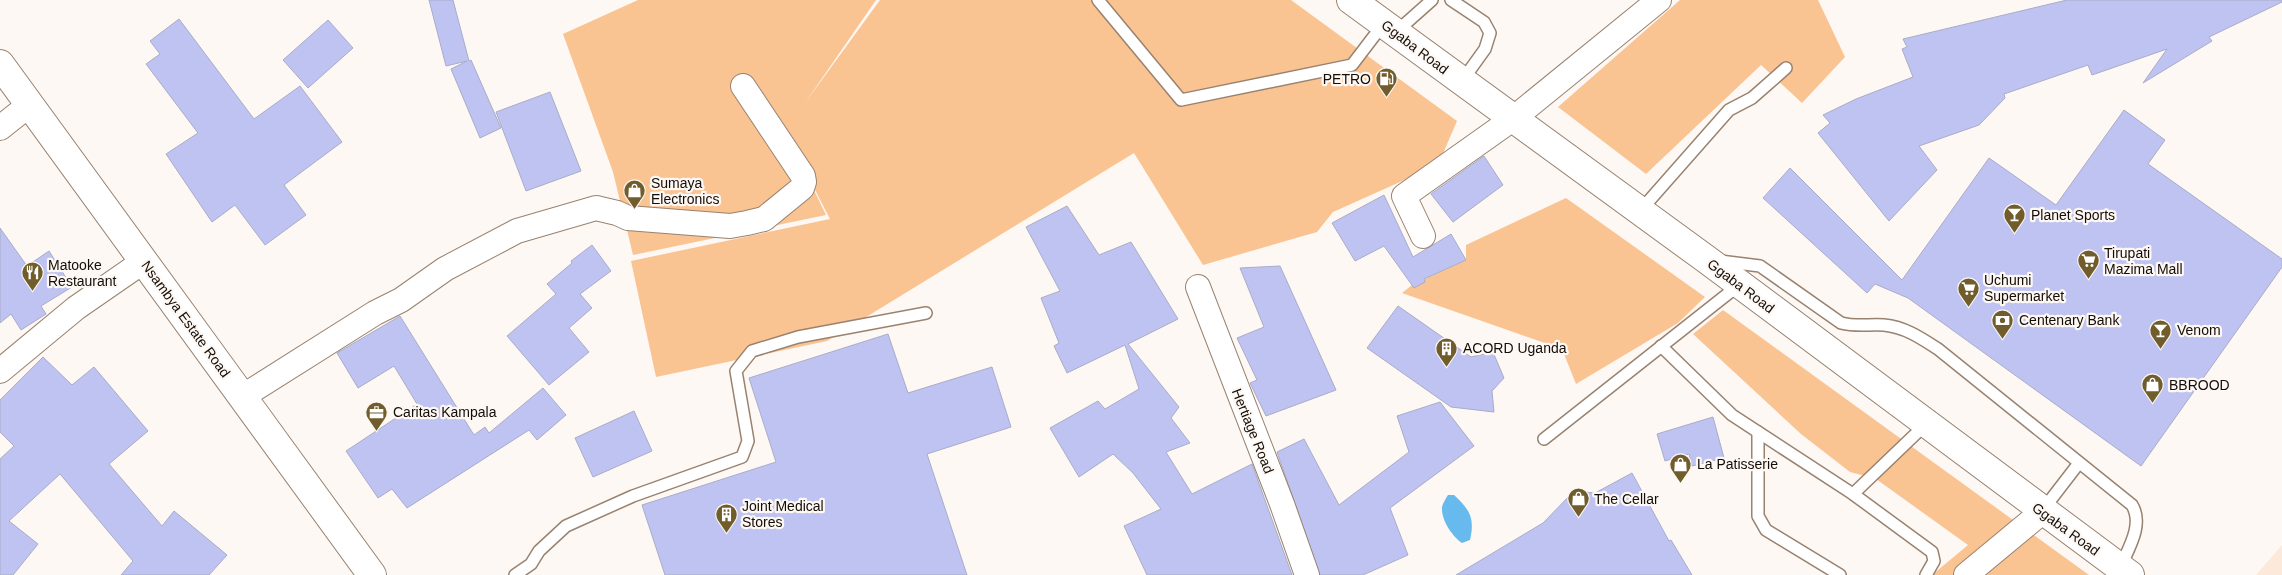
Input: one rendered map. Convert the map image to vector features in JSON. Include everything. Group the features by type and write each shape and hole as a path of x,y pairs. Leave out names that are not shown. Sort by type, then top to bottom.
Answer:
{"main road":[{"name":"Ggaba Road","path":"1351,0 1640,211 2125,572"},
{"name":"Nsambya Estate Road","path":"0,64 372,575"}],"street":[{"path":"1423,236 1404,196 1514,118 1659,0"},
{"path":"242,397 375,313 401,300 445,269 517,231 596,208 628,218 730,226 764,219 802,188 804,182 802,176 743,86"},
{"path":"0,128 29,105"},
{"path":"0,372 76,308 144,261"},
{"name":"Hertiage Road","path":"1198,287 1282,504 1307,575"},
{"path":"1966,575 2042,512"}],"lane":[{"path":"1098,0 1181,100 1352,65 1390,28 1432,0"},
{"path":"1451,0 1484,22 1490,33 1485,49 1462,81"},
{"path":"1640,211 1728,110 1752,98 1786,68"},
{"path":"1706,260 1760,266 1841,323 1854,326 1887,325 1907,330 1938,349 2132,505 2136,512 2135,533 2125,572"},
{"path":"1544,439 1739,285"},
{"path":"515,575 531,564 539,551 566,526 633,496 742,458 748,441 736,371 752,351 798,337 926,314"},
{"path":"1662,346 1732,415 1853,494 1932,552 1934,562 1926,575"},
{"path":"1853,494 1925,425"},
{"path":"1758,432 1758,516 1766,530 1840,575"},
{"path":"2042,512 2079,463"}],"shaded area":[{"path":"638,0 876,0 805,103 880,0 1291,0 1457,121 1438,165 1333,212 1317,232 1203,265 1134,153 827,341 656,377 631,261 830,219 800,161 826,215 633,255 613,172 563,34"},
{"path":"1680,0 1818,0 1845,57 1802,103 1761,65 1646,174 1558,107"},
{"path":"1566,198 1705,297 1678,323 1576,384 1562,349 1402,293 1412,285 1466,260 1466,245"},
{"path":"1723,310 2089,575 1932,575 1968,545 1876,479 1850,472 1801,434 1693,334"},
{"path":"2282,545 2282,575 2256,575"}],"water":[{"path":"1448,495 1454,495 1464,505 1470,515 1472,526 1470,540 1462,543 1451,532 1445,522 1442,507"}],"building":[{"path":"429,0 453,0 469,61 471,60 501,128 480,138 451,69 467,61 446,66"},
{"path":"2067,0 2282,0 2282,2 2209,37 2212,41 2143,83 2167,49 2092,75 2088,65 2004,94 2005,98 1979,125 1919,146 1937,170 1889,221 1818,133 1830,123 1823,115 1856,99 1913,77 1902,49 1907,47 1903,39"},
{"path":"179,19 254,119 300,86 342,142 284,185 306,215 265,245 235,205 212,222 166,154 198,133 146,64 160,54 150,41"},
{"path":"328,20 353,48 308,88 283,60"},
{"path":"550,92 581,171 526,191 496,112"},
{"name":"Tirupati Mazima Mall","path":"2124,110 2165,140 2148,164 2282,259 2282,267 2141,466 1908,298 1875,284 1867,293 1763,198 1790,168 1902,280 1989,158 2056,205"},
{"path":"1484,156 1503,185 1453,222 1431,194"},
{"path":"1384,195 1413,257 1451,234 1466,260 1424,279 1425,282 1414,288 1384,246 1355,261 1332,223"},
{"path":"1067,206 1099,255 1131,242 1178,319 1128,344 1179,407 1171,418 1190,443 1166,452 1192,494 1252,464 1292,575 1147,575 1124,526 1161,509 1133,473 1113,454 1079,477 1050,428 1098,401 1105,409 1139,389 1125,345 1067,373 1054,346 1059,343 1041,298 1060,291 1026,227"},
{"name":"Matooke Restaurant","path":"0,228 27,266 49,251 72,287 41,306 46,314 21,330 11,314 0,323"},
{"path":"592,245 611,271 580,294 592,308 569,328 589,352 549,385 507,336 556,294 547,284 572,263 571,261"},
{"path":"1280,266 1336,390 1266,416 1250,383 1257,380 1237,338 1264,327 1240,268"},
{"name":"ACORD Uganda","path":"1398,306 1471,357 1493,352 1504,378 1492,391 1494,412 1451,407 1367,348"},
{"path":"400,316 474,435 485,427 489,433 543,388 566,415 537,440 529,430 407,508 392,489 378,498 346,451 417,404 394,366 358,388 337,353"},
{"path":"888,334 908,393 992,367 1011,427 927,454 967,575 665,575 642,505 776,462 749,378"},
{"path":"43,357 72,385 94,367 148,431 109,464 162,526 174,511 227,555 209,575 121,575 133,561 60,474 9,521 38,544 13,575 0,575 0,459 14,446 0,432 0,400"},
{"path":"1440,402 1474,446 1390,508 1408,555 1363,575 1320,575 1277,452 1304,439 1339,505 1409,452 1397,416"},
{"path":"634,411 652,451 593,477 575,438"},
{"path":"1713,417 1724,458 1692,466 1689,454 1665,461 1657,434"},
{"path":"1632,473 1669,541 1671,540 1692,575 1456,575 1543,523 1574,491 1595,493"}],"place":[{"name":"PETRO","path":"1387,98"},
{"name":"Sumaya Electronics","path":"635,210"},
{"name":"Planet Sports","path":"2015,234"},
{"name":"Tirupati Mazima Mall","path":"2088,280"},
{"name":"Matooke Restaurant","path":"32,292"},
{"name":"Uchumi Supermarket","path":"1968,307"},
{"name":"Centenary Bank","path":"2003,339"},
{"name":"Venom","path":"2161,349"},
{"name":"ACORD Uganda","path":"1447,367"},
{"name":"BBROOD","path":"2153,404"},
{"name":"Caritas Kampala","path":"377,431"},
{"name":"La Patisserie","path":"1681,483"},
{"name":"The Cellar","path":"1578,518"},
{"name":"Joint Medical Stores","path":"726,533"}]}
